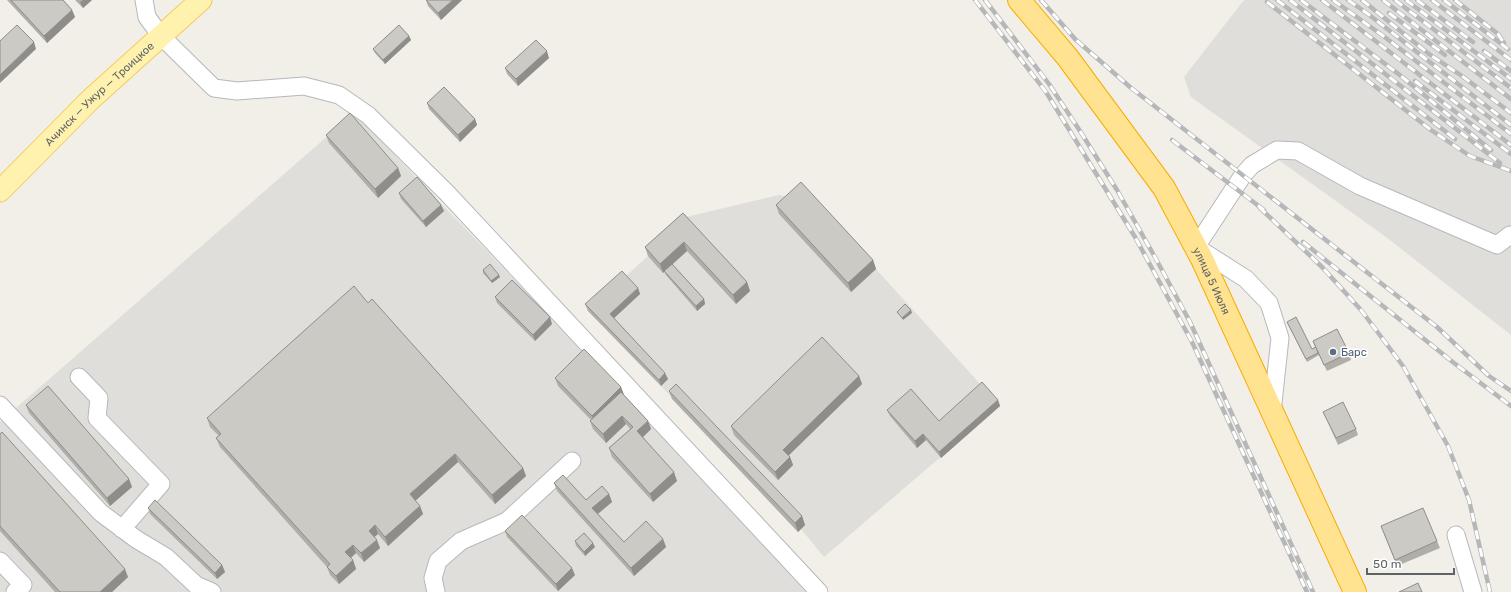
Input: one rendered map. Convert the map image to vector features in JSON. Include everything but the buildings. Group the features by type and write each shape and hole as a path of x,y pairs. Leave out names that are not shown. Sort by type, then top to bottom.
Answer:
{"highway":[{"name":"улица 5 Июля","path":"1019,0 1068,58 1160,182 1196,247 1355,592"}],"main road":[{"name":"Ачинск — Ужур — Троицкое","path":"3,181 201,0"}],"street":[{"path":"144,0 147,17 161,36 214,88 237,91 304,86 339,95 368,114 447,193 819,592"},
{"path":"1272,412 1280,338 1269,303 1246,279 1196,247 1243,175 1252,165 1277,150 1298,151 1360,186 1497,245 1511,233"},
{"path":"79,377 99,398 97,418 161,484 122,529"},
{"path":"0,405 101,514 166,557 196,585 212,592"},
{"path":"436,592 433,578 438,561 461,541 507,521 572,461"},
{"path":"1456,535 1473,592"},
{"path":"0,561 23,585 15,592"}],"shaded area":[{"path":"1244,0 1511,0 1511,335 1386,237 1191,97 1184,77"},
{"path":"354,113 589,357 806,592 0,592 0,422"},
{"path":"779,195 796,199 876,269 1000,406 824,557 801,529 798,532 661,386 588,311 686,221 686,217"}],"railway":[{"path":"975,0 1046,92 1135,237 1192,342 1307,592"},
{"path":"985,0 1049,84 1117,190 1156,259 1190,322 1313,592"},
{"path":"1041,0 1075,39 1130,87 1437,327 1489,376 1511,391"},
{"path":"1277,0 1455,139"},
{"path":"1290,0 1500,163"},
{"path":"1301,0 1401,76 1491,150"},
{"path":"1322,0 1511,145"},
{"path":"1333,0 1382,35 1511,134"},
{"path":"1348,0 1511,125"},
{"path":"1362,0 1429,54 1462,76 1511,113"},
{"path":"1383,0 1511,99"},
{"path":"1395,0 1511,88"},
{"path":"1406,0 1511,79"},
{"path":"1417,0 1473,42"},
{"path":"1432,0 1511,60"},
{"path":"1444,0 1508,49"},
{"path":"1455,0 1498,34 1504,43"},
{"path":"1267,2 1431,130 1470,156 1511,171"},
{"path":"1389,13 1445,55"},
{"path":"1484,51 1511,71"},
{"path":"1415,81 1511,154"},
{"path":"1172,140 1264,210"},
{"path":"1259,207 1322,267 1361,310 1403,366 1448,446 1469,500 1490,592"},
{"path":"1303,242 1454,363 1511,406"}],"place":[{"name":"Барс","path":"1333,352"}]}
